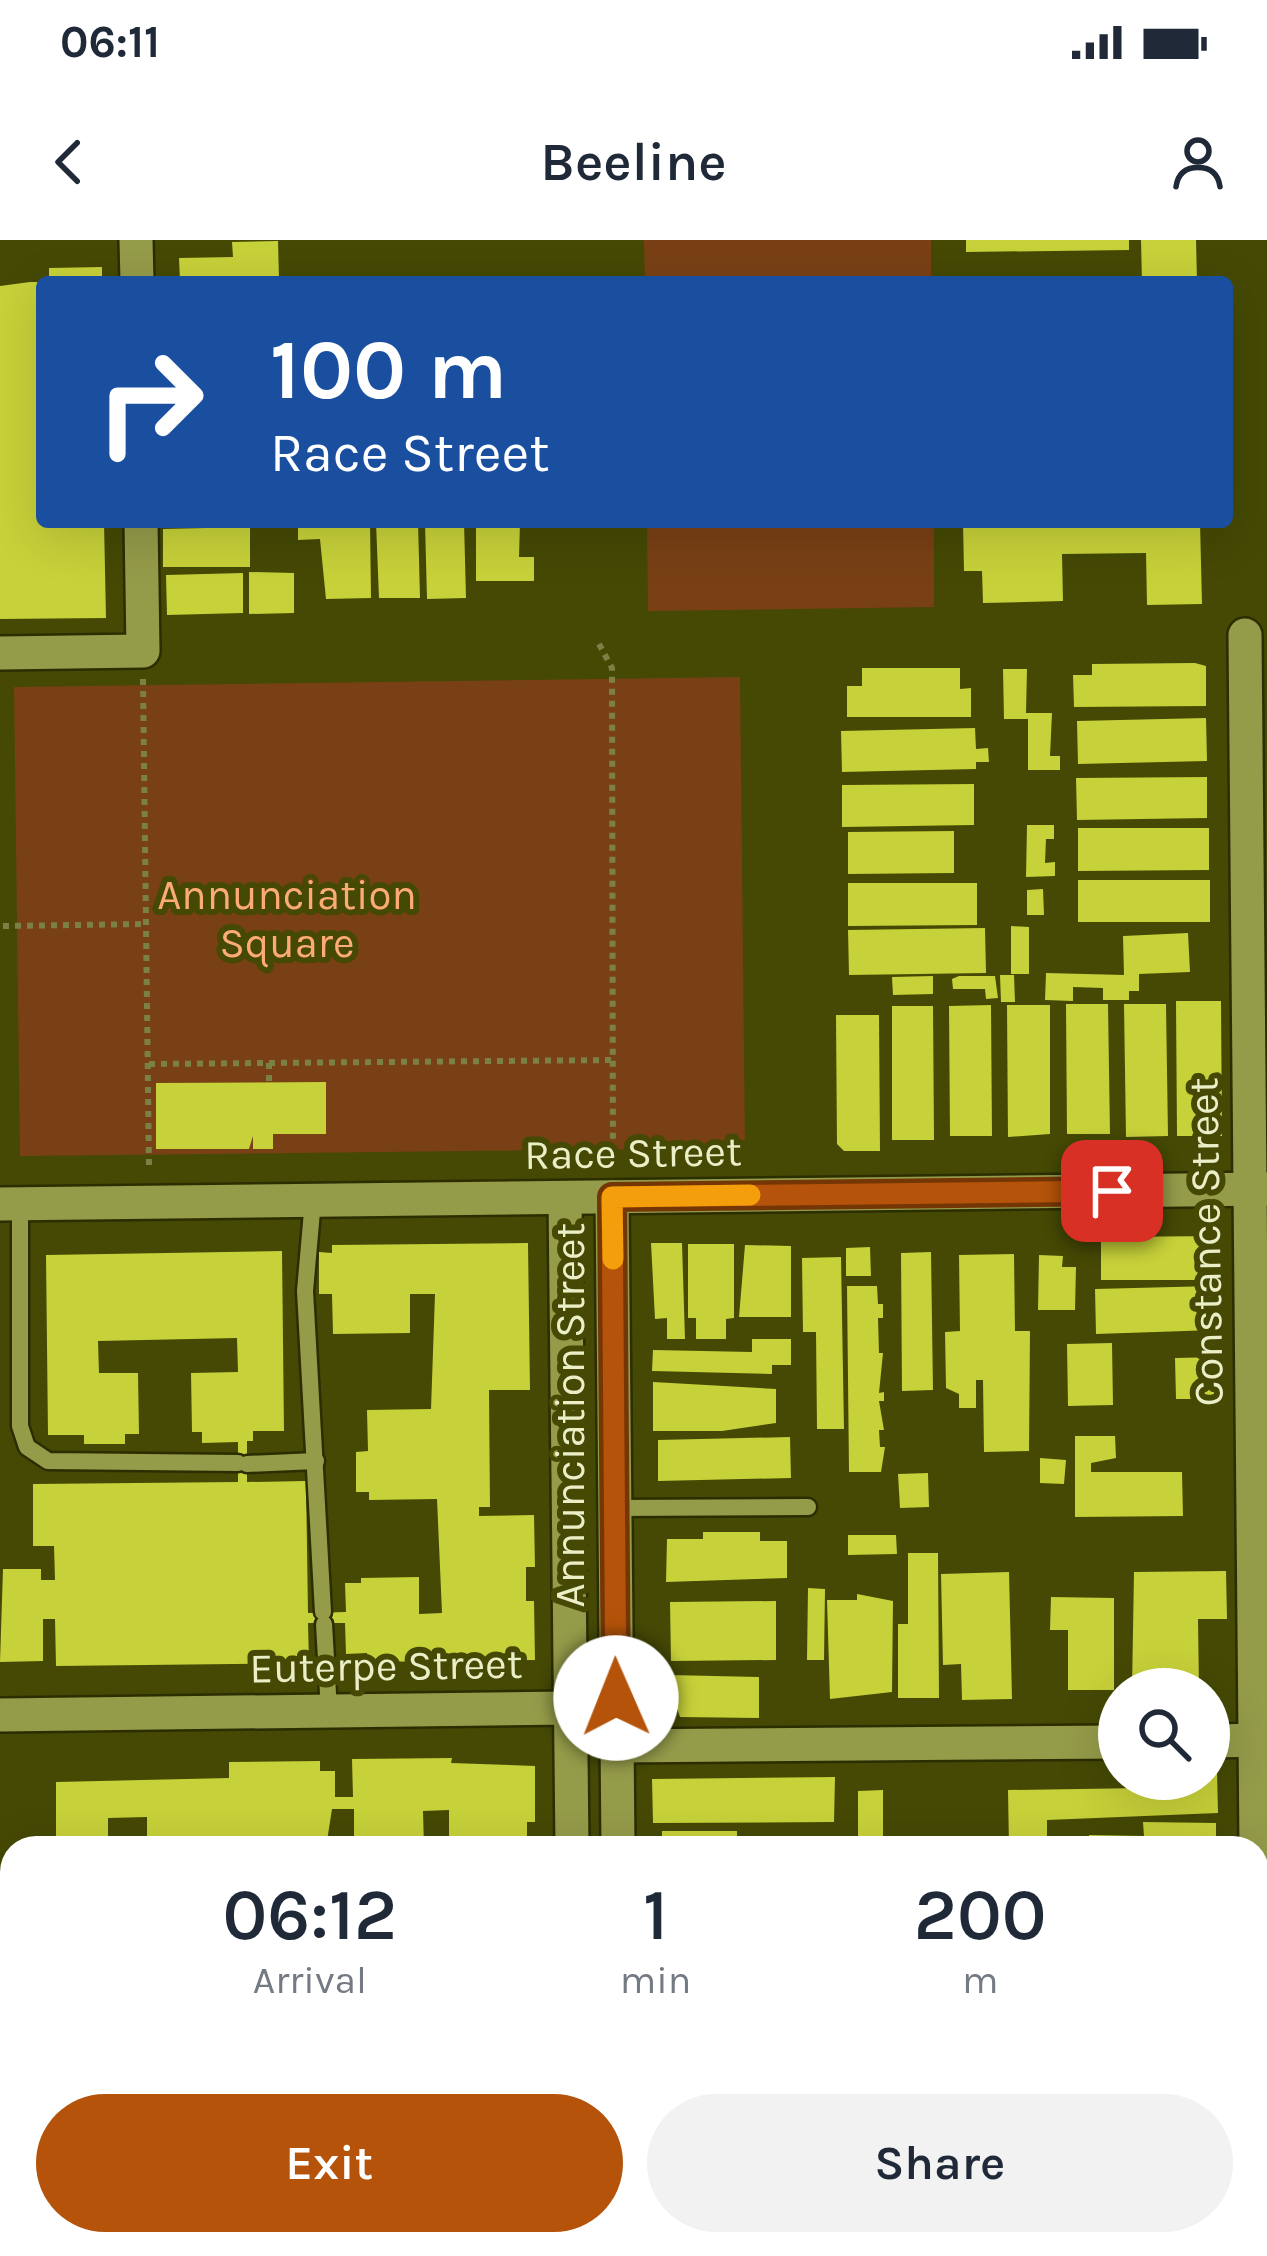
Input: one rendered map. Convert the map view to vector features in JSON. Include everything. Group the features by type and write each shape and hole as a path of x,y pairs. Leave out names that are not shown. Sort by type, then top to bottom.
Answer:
{"street":[{"path":"136,240 137,276"},
{"path":"0,653 143,651 141,528"},
{"name":"Constance Street","path":"1245,635 1258,1189 1261,1741 1257,1836"},
{"name":"Race Street","path":"10,1204 1258,1189"},
{"name":"Annunciation Street","path":"612,1197 618,1836"},
{"name":"Annunciation Street","path":"566,1198 572,1836"},
{"name":"Euterpe Street","path":"0,1715 570,1708 616,1746"},
{"path":"1230,1741 1261,1741"},
{"path":"616,1746 1098,1742"}],"lane":[{"path":"313,1200 305,1291 328,1711"},
{"path":"10,1204 20,1426 27,1447 48,1461 316,1461"},
{"path":"614,1508 808,1507"}],"path":[{"path":"599,644 612,668 612,1197"},
{"path":"143,651 149,1202"},
{"path":"3,926 146,924"},
{"path":"148,1064 614,1060"},
{"path":"269,1064 269,1082"}],"green space":[{"path":"644,240 931,240 931,276 645,276"},
{"path":"647,528 934,528 934,607 648,611"},
{"name":"Annunciation Square","path":"740,677 745,1148 20,1156 14,687"}],"building":[{"path":"966,240 1129,240 1129,250 966,252"},
{"path":"1141,240 1196,240 1197,276 1142,276"},
{"path":"278,241 279,276 180,276 179,258 233,257 232,242"},
{"path":"102,267 102,276 49,276 49,268"},
{"path":"36,282 36,528 104,528 106,618 0,619 0,286"},
{"path":"250,528 250,567 163,567 163,529"},
{"path":"298,528 370,528 371,598 326,599 320,539 298,540"},
{"path":"376,528 418,528 420,598 379,598"},
{"path":"425,528 464,528 466,598 427,599"},
{"path":"476,528 520,528 519,557 534,557 534,581 476,581"},
{"path":"963,528 1200,528 1202,604 1147,605 1146,553 1062,554 1063,601 983,603 982,571 964,571"},
{"path":"249,572 294,573 294,613 249,614"},
{"path":"243,573 243,613 167,615 166,575"},
{"path":"1092,664 1206,666 1206,706 1074,707 1073,675 1092,675"},
{"path":"862,668 960,668 960,689 971,688 971,717 847,717 847,686 862,686"},
{"path":"1003,669 1027,669 1026,713 1052,713 1050,756 1060,756 1060,770 1028,770 1028,719 1004,719"},
{"path":"1206,718 1207,761 1078,764 1077,721"},
{"path":"975,728 976,749 988,748 989,762 976,762 976,769 842,772 841,731"},
{"path":"1207,777 1207,818 1077,820 1076,778"},
{"path":"974,784 974,825 842,827 842,785"},
{"path":"1027,825 1054,825 1054,839 1046,839 1045,863 1055,862 1055,876 1026,877"},
{"path":"1078,828 1209,828 1209,870 1078,871"},
{"path":"954,831 954,873 848,874 848,832"},
{"path":"1078,880 1210,880 1210,922 1078,922"},
{"path":"848,883 977,883 977,925 848,926"},
{"path":"1043,889 1044,915 1027,915 1027,890"},
{"path":"1011,926 1029,927 1029,974 1011,974"},
{"path":"985,928 986,973 849,975 848,930"},
{"path":"1188,933 1190,972 1139,974 1139,991 1129,991 1129,1000 1103,1000 1103,988 1073,987 1073,1001 1045,1000 1046,973 1124,975 1123,936"},
{"path":"1000,975 1014,975 1015,1002 1001,1002"},
{"path":"933,976 933,994 893,995 892,977"},
{"path":"995,976 998,998 986,999 985,989 953,989 952,979"},
{"path":"1176,1001 1221,1001 1222,1136 1177,1136"},
{"path":"1066,1004 1108,1004 1110,1134 1067,1134"},
{"path":"1124,1004 1166,1004 1168,1136 1126,1137"},
{"path":"991,1005 992,1136 950,1136 949,1006"},
{"path":"1007,1005 1050,1005 1050,1134 1008,1137"},
{"path":"892,1006 933,1006 934,1140 892,1140"},
{"path":"836,1015 879,1015 880,1151 844,1151 837,1144"},
{"path":"326,1082 326,1134 273,1134 273,1149 253,1149 253,1136 249,1149 156,1149 156,1083"},
{"path":"1222,1236 1222,1280 1101,1280 1101,1237"},
{"path":"528,1243 530,1390 489,1390 490,1507 479,1507 479,1516 534,1515 535,1567 526,1567 526,1601 534,1601 535,1660 367,1662 367,1653 346,1654 345,1623 308,1623 309,1663 56,1666 55,1619 43,1619 43,1661 0,1662 3,1569 41,1569 41,1580 55,1580 54,1546 33,1546 33,1484 238,1482 238,1442 202,1443 202,1432 192,1432 191,1373 238,1372 237,1338 98,1341 99,1373 138,1373 139,1434 125,1434 125,1444 84,1444 84,1435 48,1435 46,1255 282,1251 284,1431 253,1431 253,1441 247,1441 247,1482 306,1481 308,1613 346,1612 345,1583 361,1583 361,1578 419,1577 419,1614 442,1613 437,1499 369,1500 369,1492 356,1492 356,1452 368,1451 367,1410 431,1409 435,1294 410,1294 410,1333 333,1334 332,1294 319,1294 319,1252 332,1253 332,1245"},
{"path":"651,1243 682,1243 685,1339 667,1339 667,1318 655,1319"},
{"path":"688,1244 734,1244 734,1318 726,1319 726,1339 696,1339 696,1318 688,1318"},
{"path":"745,1245 791,1246 791,1317 739,1317"},
{"path":"870,1247 871,1276 846,1276 846,1248"},
{"path":"931,1252 933,1390 902,1391 901,1253"},
{"path":"1014,1254 1015,1331 1030,1331 1029,1451 984,1452 983,1380 976,1380 976,1408 959,1408 959,1394 946,1388 945,1332 960,1331 959,1255"},
{"path":"1039,1255 1063,1256 1062,1267 1076,1267 1075,1310 1038,1310"},
{"path":"841,1257 844,1429 817,1429 816,1332 803,1332 802,1258"},
{"path":"847,1286 877,1286 878,1304 883,1304 883,1318 878,1318 879,1353 883,1353 879,1393 884,1392 884,1401 879,1401 884,1430 879,1430 880,1447 885,1447 881,1472 849,1472"},
{"path":"1213,1286 1215,1330 1096,1334 1095,1289"},
{"path":"752,1339 791,1339 791,1365 772,1365 772,1374 652,1371 653,1350 752,1352"},
{"path":"1112,1343 1113,1405 1068,1406 1067,1344"},
{"path":"1219,1357 1220,1399 1176,1399 1175,1358"},
{"path":"653,1382 776,1389 776,1423 722,1431 653,1431"},
{"path":"1075,1436 1115,1436 1116,1458 1091,1463 1091,1472 1182,1472 1183,1516 1075,1517"},
{"path":"790,1437 791,1478 658,1481 658,1440"},
{"path":"1040,1458 1066,1460 1064,1484 1040,1483"},
{"path":"928,1473 929,1507 900,1508 898,1474"},
{"path":"703,1532 760,1532 760,1541 787,1541 787,1578 666,1582 667,1539 703,1539"},
{"path":"848,1535 896,1535 897,1554 848,1555"},
{"path":"908,1553 938,1553 939,1698 898,1698 898,1624 908,1624"},
{"path":"1226,1571 1227,1619 1198,1619 1199,1668 1132,1668 1134,1572"},
{"path":"1009,1572 1012,1699 962,1700 961,1664 943,1665 941,1574"},
{"path":"808,1588 825,1589 824,1660 807,1660"},
{"path":"857,1594 893,1601 892,1692 830,1699 827,1600 857,1600"},
{"path":"1051,1597 1114,1598 1114,1668 1098,1668 1098,1690 1068,1690 1068,1630 1050,1630"},
{"path":"776,1601 776,1660 671,1661 670,1602"},
{"path":"669,1675 759,1677 759,1718 680,1717 676,1705 669,1705"},
{"path":"452,1758 451,1763 535,1766 535,1822 527,1822 527,1836 449,1836 449,1810 423,1811 424,1836 354,1836 354,1809 332,1809 328,1836 147,1836 147,1817 108,1818 108,1836 56,1836 56,1782 229,1778 229,1762 320,1761 320,1771 335,1771 335,1797 353,1797 352,1759"},
{"path":"835,1777 834,1822 653,1823 652,1779"},
{"path":"1098,1789 1098,1800 1218,1800 1218,1813 1047,1820 1047,1836 1009,1836 1008,1790"},
{"path":"883,1790 883,1836 858,1836 858,1791"},
{"path":"1143,1822 1216,1823 1216,1836 1144,1836"},
{"path":"662,1831 737,1831 737,1836 662,1836"}],"slow traffic":[{"path":"613,1259 612,1197 750,1195"}],"route":[{"path":"616,1698 612,1197 1112,1191"}]}
